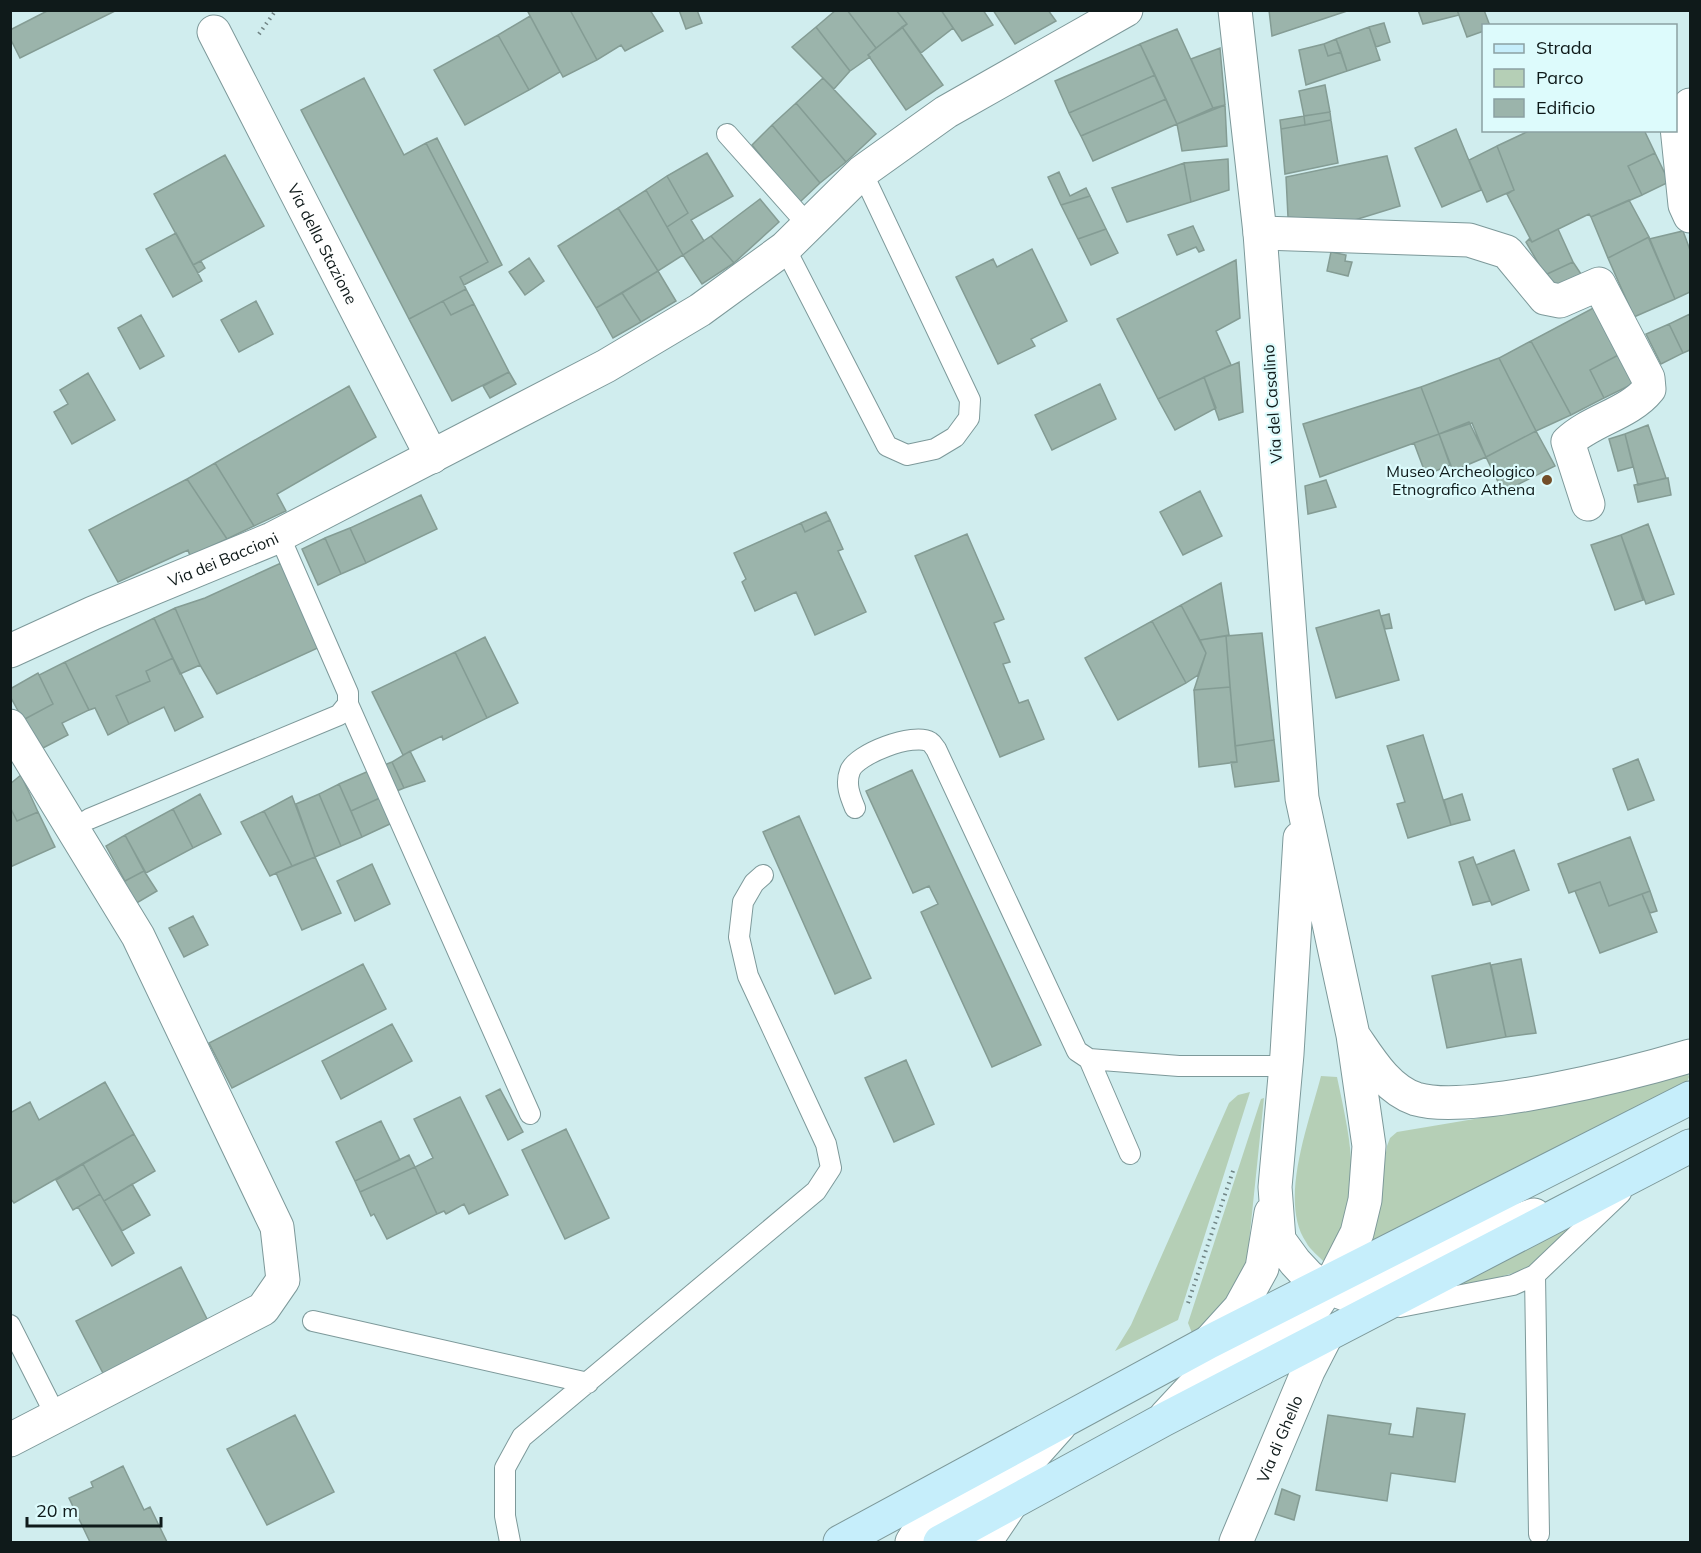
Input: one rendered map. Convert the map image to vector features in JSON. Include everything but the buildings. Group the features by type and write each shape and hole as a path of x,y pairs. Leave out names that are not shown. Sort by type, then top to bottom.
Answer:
{"main road":[{"path":"840,1542 1209,1342 1328,1284 1690,1098"},
{"path":"940,1542 1163,1420 1690,1146"}],"street":[{"name":"Via dei Baccioni","path":"10,651 93,613 279,535 606,366 700,310 785,248 862,172 946,112 1126,10"},
{"name":"Via del Casalino","path":"1235,10 1260,233 1302,798"},
{"name":"Via della Stazione","path":"214,32 432,457"},
{"path":"1690,105 1677,127 1685,205 1690,216"},
{"path":"1260,233 1469,240 1507,252 1545,298 1560,302 1599,284 1648,378 1649,389 1642,398 1579,432 1568,442 1588,504"},
{"path":"10,726 138,936 277,1227 283,1280 263,1309 10,1440"},
{"path":"1163,1420 1194,1386 1221,1364 1307,1319 1357,1233 1365,1200 1369,1146 1353,1035 1302,798"},
{"path":"1209,1342 1240,1308 1262,1268 1275,1187 1302,798"},
{"path":"1353,1035 1390,1083 1415,1098 1452,1102 1516,1095 1658,1066 1690,1056"},
{"path":"1275,1187 1279,1240 1294,1262 1353,1297 1467,1240 1631,1178"},
{"name":"Via di Ghello","path":"1236,1542 1308,1371 1326,1336"},
{"path":"912,1542 924,1524 1019,1471 1063,1421"},
{"path":"985,1542 1010,1505"}],"lane":[{"path":"727,134 808,225"},
{"path":"785,248 887,446 907,455 935,449 955,437 969,418 970,400 862,172"},
{"path":"279,535 348,693 348,704 530,1114"},
{"path":"89,819 339,714 348,704"},
{"path":"855,808 848,789 850,771 860,758 897,743 918,739 930,742 936,749 1070,1042 1077,1051 1089,1059 1179,1066 1285,1066"},
{"path":"510,1542 505,1516 505,1468 522,1437 816,1191 831,1168 826,1144 748,976 739,937 743,902 754,883 763,874"},
{"path":"1089,1059 1130,1154"},
{"path":"1371,1313 1513,1285 1535,1275 1631,1178"},
{"path":"1535,1275 1538,1313 1539,1534"},
{"path":"314,1322 588,1383"},
{"path":"10,1325 56,1416"}],"path":[{"path":"1185,1314 1238,1156"}],"green space":[{"path":"1687,1071 1689,1077 1687,1082 1363,1251 1376,1218 1387,1146 1390,1138 1397,1132 1504,1114"},
{"path":"1321,1076 1337,1077 1347,1128 1351,1171 1350,1192 1345,1214 1325,1263 1306,1242 1298,1225 1295,1205 1299,1160"},
{"path":"1250,1092 1178,1320 1115,1351 1131,1325 1229,1103 1238,1095"},
{"path":"1264,1098 1246,1271 1236,1290 1223,1306 1192,1333 1188,1323 1261,1099"},
{"path":"1573,1219 1574,1226 1534,1267 1472,1285 1457,1283"}],"place":[{"name":"Museo Archeologico Etnografico Athena","path":"1547,480"}]}
